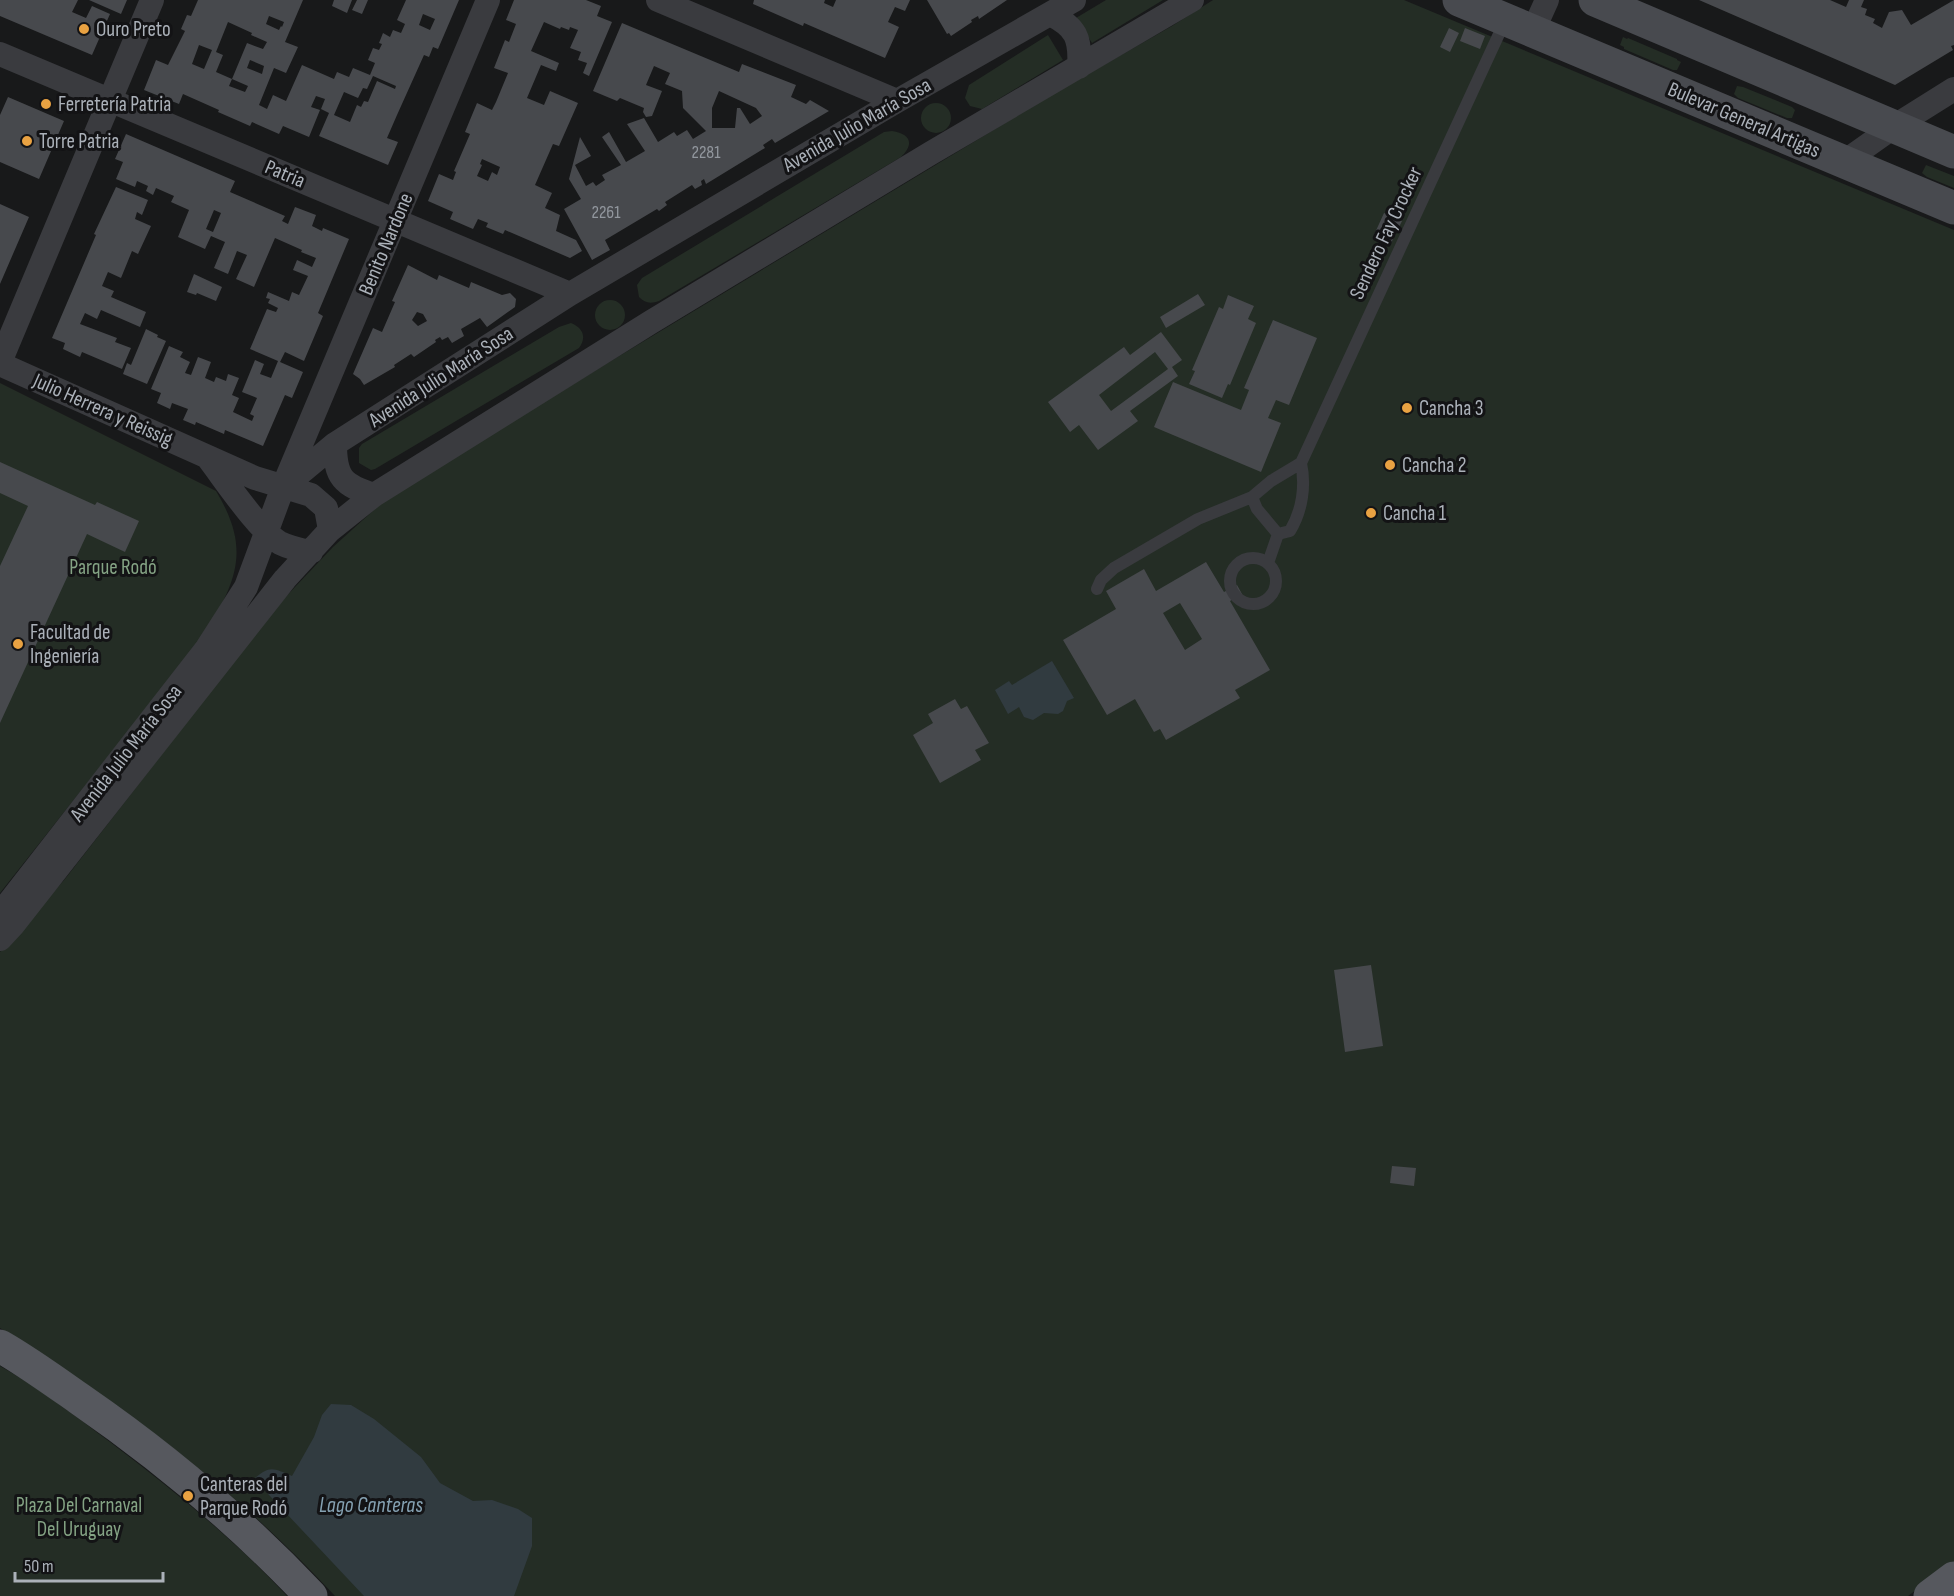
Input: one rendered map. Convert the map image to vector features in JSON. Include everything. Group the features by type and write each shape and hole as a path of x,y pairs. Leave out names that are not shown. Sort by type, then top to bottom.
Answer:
{"main road":[{"path":"1595,0 1954,152"},
{"name":"Bulevar General Artigas","path":"1496,13 1954,208"},
{"path":"0,1346 138,1439 223,1510 311,1596"},
{"path":"1930,1596 1954,1578"}],"street":[{"path":"0,363 152,0"},
{"name":"Benito Nardone","path":"283,487 488,0"},
{"path":"658,0 897,101"},
{"name":"Avenida Julio María Sosa","path":"0,914 207,648 246,587 283,487 335,444 570,294 897,101 1074,0"},
{"name":"Avenida Julio María Sosa","path":"0,939 117,795 285,579 330,530 374,495 662,316 941,147 1192,0"},
{"path":"1496,13 1547,0"},
{"path":"1050,15 1063,21 1075,33 1080,48 1079,67"},
{"name":"Patria","path":"0,54 570,294"},
{"path":"1844,162 1894,126 1954,89"},
{"name":"Julio Herrera y Reissig","path":"0,363 206,457 283,487 311,495 326,508 330,530"},
{"path":"335,444 335,462 341,478 349,485 374,495"},
{"name":"Julio Herrera y Reissig","path":"206,457 266,532 288,546 311,552"}],"lane":[{"name":"Sendero Fay Crocker","path":"1278,534 1290,531 1299,515 1303,475 1301,463 1496,13"},
{"path":"1097,589 1101,580 1114,568 1198,519 1252,497 1271,481 1301,463"},
{"path":"1252,497 1257,509 1278,534 1268,563"}],"green space":[{"path":"1106,0 1163,0 1092,43 1076,18"},
{"path":"1213,0 1404,0 1954,230 1954,1562 1908,1596 335,1596 258,1520 176,1451 90,1387 0,1328 0,952 65,879 277,606 333,547 385,500 606,364"},
{"path":"1048,35 1063,60 982,109 970,106 965,98 969,85"},
{"path":"1623,37 1677,59 1681,62 1677,70 1624,49 1620,45"},
{"path":"1737,86 1792,107 1795,110 1792,118 1738,98 1734,94"},
{"path":"936,103 947,107 951,118 947,129 936,133 925,129 921,118 925,107"},
{"path":"892,131 903,134 908,140 908,147 901,157 659,301 643,301 639,297 637,285 642,278 884,132"},
{"path":"1926,165 1954,176 1954,188 1922,173"},
{"path":"610,300 621,304 625,315 621,326 610,330 599,326 595,315 599,304"},
{"path":"571,323 582,333 583,340 579,348 375,469 371,470 359,463 359,448 362,444 559,327"},
{"name":"Parque Rodó","path":"0,383 216,491 234,530 236,564 226,596 206,633 0,893"},
{"name":"Plaza Del Carnaval Del Uruguay","path":"0,1366 56,1402 156,1478 202,1515 287,1596 0,1596"}],"water":[{"path":"1052,661 1074,698 1067,701 1063,711 1058,714 1044,713 1033,720 1024,717 1019,707 1008,714 995,690 1009,681 1012,685"},
{"name":"Lago Canteras","path":"331,1404 351,1405 374,1419 421,1457 440,1483 473,1501 492,1500 518,1509 532,1518 532,1546 514,1596 364,1596 254,1479 272,1469 292,1476 314,1437 322,1415"}],"building":[{"path":"0,0 78,0 72,12 86,18 92,6 110,14 92,55 0,16"},
{"path":"89,0 127,0 121,14"},
{"path":"198,0 303,0 285,42 298,47 286,73 274,68 259,105 267,109 273,95 286,101 302,65 334,79 337,72 349,77 353,68 370,75 375,63 368,60 373,48 379,50 383,33 390,37 393,30 401,33 405,24 397,20 406,0 459,0 438,49 433,47 429,57 424,55 387,138 398,142 388,165 319,136 329,113 321,109 325,99 316,96 311,107 320,110 309,137 283,126 279,134 252,122 250,126 183,94 179,104 144,90 156,60 168,65 185,31 181,29 187,15 191,16","holes":["423,14 435,19 430,30 419,25","269,16 284,22 279,30 266,24","228,22 267,42 263,49 247,43 232,79 216,72 223,55 216,52","199,45 212,50 204,69 192,64","250,60 264,66 262,74 247,68","373,76 396,86 395,89 377,81 368,102 364,101 361,107 357,105 350,122 334,115 344,92 358,98 363,88 367,89","232,79 248,86 245,92 229,86"]},
{"path":"334,0 352,0 347,13 332,6"},
{"path":"357,0 368,0 362,14 352,10"},
{"path":"514,0 586,0 601,6 597,16 612,22 589,76 583,73 587,63 578,60 581,52 570,48 578,30 570,27 569,30 561,27 560,29 544,22 531,51 559,63 556,71 541,65 527,98 544,105 550,91 578,103 559,146 553,144 535,185 552,193 545,208 560,215 556,231 576,240 582,251 570,258 505,230 503,234 486,227 488,223 478,219 473,229 450,219 453,212 428,201 439,174 453,180 456,172 454,171 470,134 465,132 477,103 492,110 496,102 508,73 494,68 505,40 509,42 516,24 506,20","holes":["482,159 500,167 497,175 492,172 488,181 477,176"]},
{"path":"754,0 825,0 824,3 833,7 836,0 910,0 905,11 895,7 888,22 899,27 885,58 753,4"},
{"path":"927,0 1007,0 979,19 978,16 971,20 972,22 951,36 947,34"},
{"path":"1699,0 1830,0 1846,7 1849,0 1864,0 1861,7 1867,9 1865,15 1875,19 1873,23 1882,28 1889,12 1902,10 1911,25 1954,0 1954,45 1951,46 1953,50 1895,85"},
{"path":"622,23 739,72 742,64 796,85 791,97 806,104 810,100 829,111 775,143 772,139 763,145 765,148 706,184 704,179 701,181 702,185 695,189 692,185 665,202 667,205 659,211 657,209 605,240 610,250 592,260 564,209 581,199 569,179 580,137 591,156 575,165 586,186 593,182 596,186 605,180 602,175 621,165 602,137 609,132 626,162 645,151 627,124 644,118 658,142 674,132 677,136 687,130 693,139 706,131 683,108 682,91 665,84 670,73 654,66 646,85 662,91 652,116 646,117 643,112 644,108 620,98 617,101 593,91","holes":["719,91 756,108 762,116 750,124 740,108 737,108 735,128 712,128 712,108"]},
{"path":"1449,28 1459,33 1450,52 1440,47"},
{"path":"1465,28 1485,36 1480,49 1460,41"},
{"name":"Torre Patria","path":"8,97 64,121 39,179 0,162 0,115"},
{"path":"126,134 235,181 230,192 285,216 282,221 288,224 295,207 316,215 312,226 349,239 318,313 323,316 304,361 285,352 280,362 303,372 292,398 285,395 263,446 225,430 224,434 196,422 195,425 183,420 188,409 172,403 170,409 157,403 161,393 151,389 169,346 183,352 180,357 190,362 185,373 191,375 198,357 211,362 205,378 214,382 216,377 226,381 228,374 239,378 232,395 239,398 233,412 252,421 254,416 250,414 257,398 242,392 255,360 264,364 260,374 271,378 278,361 250,349 267,309 276,312 278,308 268,303 270,299 266,298 268,292 289,301 292,292 299,295 308,276 293,270 297,260 312,267 316,258 275,238 254,287 236,279 247,255 237,251 228,274 214,268 225,242 211,236 205,249 178,237 189,210 171,202 174,196 156,188 153,195 146,191 148,186 137,181 135,187 116,179 123,162 115,159","holes":["214,210 221,213 213,232 206,229"]},
{"path":"116,187 148,200 142,215 137,212 135,219 151,226 138,254 132,251 121,278 108,272 102,286 114,291 111,297 146,312 140,327 101,310 97,319 85,313 80,324 117,338 115,342 131,348 122,369 82,352 80,357 63,349 65,343 52,338 96,235 94,234"},
{"path":"0,204 29,217 0,284"},
{"path":"1384,213 1402,221 1391,243 1374,235"},
{"path":"408,265 437,280 439,275 469,288 471,282 502,295 510,293 516,299 515,307 487,327 480,318 461,329 464,336 452,343 448,337 442,340 440,337 414,357 411,354 394,365 395,367 364,385 353,374 373,328 382,332 395,302 392,301","holes":["417,312 423,314 427,321 418,326 412,320"]},
{"path":"194,274 222,287 216,301 197,293 196,295 187,292"},
{"path":"1198,294 1205,305 1166,328 1160,317"},
{"path":"1228,295 1254,306 1248,319 1256,323 1230,385 1228,384 1222,398 1189,384 1195,371 1192,370 1219,307 1223,309"},
{"path":"1273,320 1317,338 1289,405 1276,400 1268,418 1281,423 1261,472 1154,427 1173,382 1241,410 1249,390 1244,388"},
{"path":"146,329 166,341 147,384 123,374 127,363 131,365"},
{"path":"1161,332 1182,360 1172,367 1178,376 1130,411 1138,421 1098,450 1079,425 1070,432 1048,402 1124,347 1130,355","holes":["1155,352 1168,369 1111,411 1099,395"]},
{"name":"Facultad de Ingeniería","path":"0,462 95,505 97,502 139,521 125,552 87,534 0,723 0,566 28,506 0,493"},
{"path":"1206,562 1224,592 1237,585 1242,594 1230,601 1270,670 1235,690 1240,698 1166,740 1160,729 1154,732 1135,699 1107,715 1063,640 1116,609 1106,591 1144,569 1156,591","holes":["1180,603 1202,639 1185,650 1163,613"]},
{"path":"955,699 961,709 967,706 989,743 975,750 981,760 940,783 913,735 933,723 928,714"},
{"path":"1371,965 1383,1046 1345,1052 1334,970"},
{"path":"1392,1166 1416,1168 1414,1186 1390,1183"}],"place":[{"name":"Ouro Preto","path":"84,29"},
{"name":"Ferretería Patria","path":"46,104"},
{"name":"Torre Patria","path":"27,141"},
{"name":"Cancha 3","path":"1407,408"},
{"name":"Cancha 2","path":"1390,465"},
{"name":"Cancha 1","path":"1371,513"},
{"name":"Facultad de Ingeniería","path":"18,644"},
{"name":"Canteras del Parque Rodó","path":"188,1496"}]}
